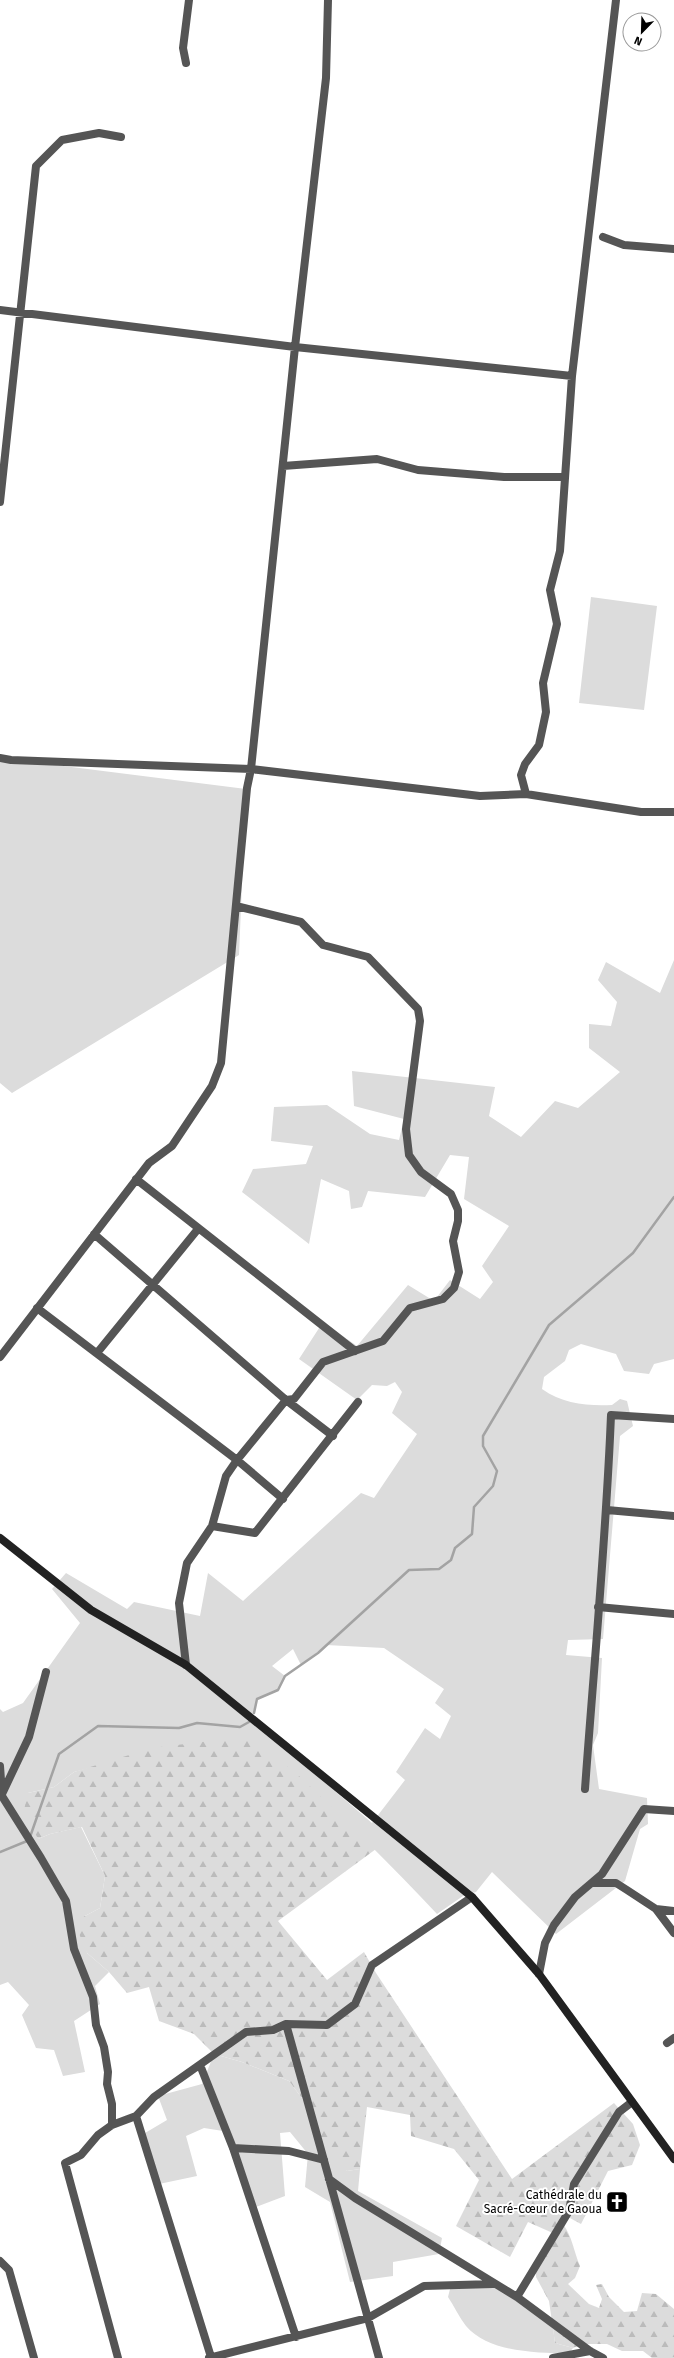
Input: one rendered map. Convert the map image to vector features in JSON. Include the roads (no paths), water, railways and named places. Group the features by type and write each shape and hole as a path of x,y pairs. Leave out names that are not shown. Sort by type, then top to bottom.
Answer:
{"main road":[{"path":"0,1538 91,1610 186,1665 472,1897 538,1974 674,2159"}],"street":[{"path":"186,63 183,48 188,0"},
{"path":"0,1357 149,1163 172,1146 212,1086 221,1063 247,788 251,769 295,347 326,78 328,0"},
{"path":"526,794 521,775 525,764 539,745 546,712 542,683 557,624 550,590 560,551 572,376 616,0"},
{"path":"0,502 3,427 20,312 36,166 62,140 99,133 121,137"},
{"path":"603,237 624,244 674,249"},
{"path":"0,310 295,347 572,376"},
{"path":"283,466 377,459 418,470 504,477 564,477"},
{"path":"0,758 11,760 251,769 480,796 526,794 641,812 674,812"},
{"path":"186,1665 179,1603 187,1563 212,1526 226,1476 237,1460 286,1400 294,1398 323,1362 383,1341 410,1308 443,1299 454,1288 459,1272 453,1241 458,1221 458,1210 451,1194 421,1172 409,1155 406,1129 420,1021 418,1009 368,957 323,945 301,922 236,906"},
{"path":"136,1179 355,1351"},
{"path":"97,1353 198,1229"},
{"path":"94,1234 286,1400 333,1436"},
{"path":"38,1308 237,1460 283,1498"},
{"path":"212,1526 255,1534 333,1436 358,1402"},
{"path":"585,1789 598,1607 607,1510 611,1415 674,1419"},
{"path":"607,1510 674,1516"},
{"path":"598,1607 674,1614"},
{"path":"1,1793 29,1737 46,1672"},
{"path":"0,1766 1,1793 66,1902 74,1949 93,1997 96,2025 104,2047 108,2072 107,2084 112,2104 112,2125"},
{"path":"538,1974 545,1943 554,1925 575,1897 594,1883 602,1874 644,1808 674,1811"},
{"path":"594,1883 616,1883 656,1909 674,1933"},
{"path":"118,2358 65,2163 81,2155 98,2135 112,2125 136,2116 154,2097 246,2032 274,2030 286,2024 327,2025 356,2004 372,1965 472,1897"},
{"path":"656,1909 674,1911"},
{"path":"286,2024 379,2358"},
{"path":"200,2065 233,2148 296,2337"},
{"path":"517,2297 569,2211 574,2184 619,2112 632,2102"},
{"path":"136,2116 210,2358 368,2318 424,2286 494,2284"},
{"path":"233,2148 289,2151 324,2160"},
{"path":"329,2179 355,2198 517,2297 590,2351 603,2358"},
{"path":"0,2261 9,2270 34,2358"},
{"path":"553,2358 590,2351"}],"waterway":[{"path":"254,1713 257,1699 278,1690 285,1676 318,1653 409,1570 439,1569 451,1560 455,1548 472,1534 474,1507 493,1486 497,1471 483,1446 483,1436 549,1325 633,1253 674,1197"},
{"path":"30,1837 59,1754 98,1726 179,1728 197,1723 240,1727 249,1722"},
{"path":"0,1852 27,1841"}],"place":[{"name":"Cathédrale du Sacré-Cœur de Gaoua","path":"617,2202"}]}
